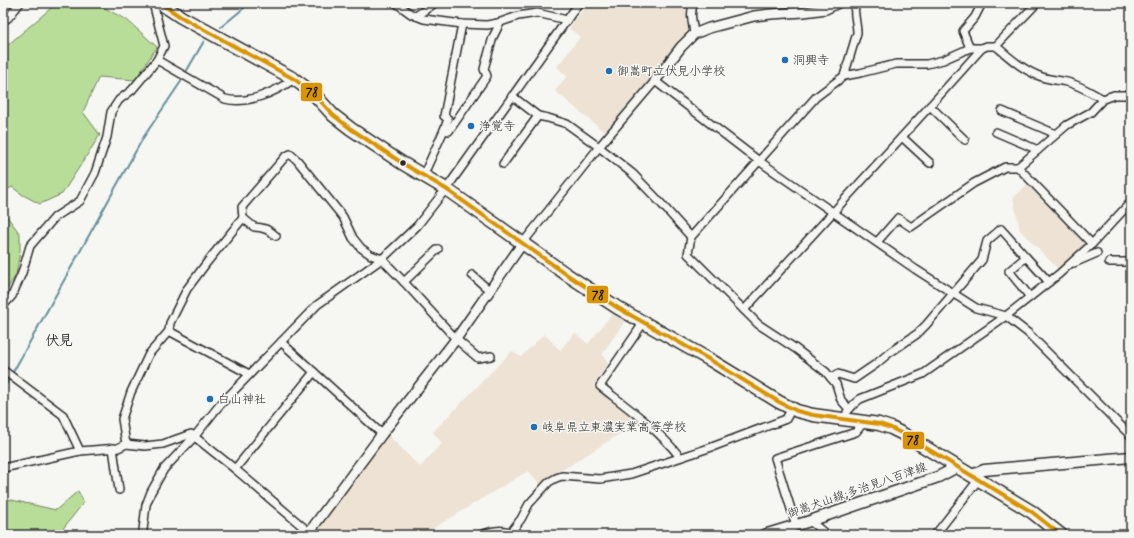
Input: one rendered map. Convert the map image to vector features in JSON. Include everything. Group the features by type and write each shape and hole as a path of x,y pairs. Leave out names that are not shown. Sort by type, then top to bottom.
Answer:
{"highway":[{"path":"160,3 181,17 294,80 312,93 333,115 351,129 402,163 446,189 522,244 618,308 797,411 814,415 846,414 864,422 891,428 916,441 1032,512 1061,535"}],"main road":[{"path":"975,477 984,470 1131,457"},
{"name":"御嵩犬山線;多治見八百津線","path":"764,535 793,529 810,521 938,477 957,467"}],"street":[{"path":"3,21 8,18 20,3"},
{"path":"3,306 12,296 20,278 30,246 55,217 80,201 95,173 107,137 111,112 119,100 132,90 157,60 164,46 153,3"},
{"path":"396,3 411,14 424,19 462,24 487,25 518,16 537,13 567,20"},
{"path":"416,16 435,3"},
{"path":"143,535 146,504 164,469 195,436 218,407 317,305 382,259 417,226 446,189 579,3"},
{"path":"694,3 691,15 694,34"},
{"path":"3,468 80,451 118,448 126,444 154,446 191,434 235,469 308,534 382,434 456,339 522,244 681,47 694,34 708,28 754,16 826,9 838,3"},
{"path":"844,76 857,33 854,13 855,3"},
{"path":"970,48 963,31 975,16 982,3"},
{"path":"996,46 1037,3"},
{"path":"444,130 449,131 487,76 484,70 498,23"},
{"path":"423,176 448,119 444,116 462,24"},
{"path":"846,414 836,384 826,372 796,349 758,324 688,254 691,237 816,97 844,76 896,64 927,64 943,60 970,48 996,46 1018,64 1032,73 1044,78 1077,85 1103,99"},
{"path":"744,310 982,48"},
{"path":"157,60 231,100 255,98 294,80"},
{"path":"655,81 759,162 953,294 976,308 1006,316 1028,333 1131,436"},
{"path":"512,96 538,116 567,124 599,147 633,174 691,237"},
{"path":"877,242 898,218 911,227 974,183 1005,167 1018,167 1067,125 1091,112 1103,99 1114,96 1131,96"},
{"path":"930,106 965,140"},
{"path":"1002,111 1056,134"},
{"path":"503,164 538,116"},
{"path":"996,132 1038,150"},
{"path":"902,137 930,163"},
{"path":"126,444 122,419 131,392 149,354 169,331 170,323 187,289 243,218 242,207 285,157 290,154 297,160 343,217 353,238 361,248 371,255 382,259 456,339 478,358 490,356"},
{"path":"1018,167 1092,244"},
{"path":"846,414 860,399 923,374 1006,316 1049,282 1092,244 1131,202"},
{"path":"243,218 254,227 260,227 271,231 276,236"},
{"path":"831,378 838,374 854,379 916,334 982,260 987,241 1001,229 1049,282"},
{"path":"404,282 438,249"},
{"path":"1068,265 1097,253"},
{"path":"1026,257 1009,271 1030,296"},
{"path":"1109,262 1131,263"},
{"path":"472,275 490,291"},
{"path":"644,322 600,386 646,422 674,449 680,457"},
{"path":"169,331 249,374"},
{"path":"281,342 382,434"},
{"path":"3,370 63,415 80,451"},
{"path":"235,469 314,372"},
{"path":"480,535 494,530 503,530 514,533 529,504 549,482 556,478 562,476 600,479 631,474 748,434 786,418 792,408"},
{"path":"793,529 775,458 856,432 864,422"},
{"path":"113,448 119,490"},
{"path":"935,535 975,477"},
{"path":"810,521 827,535"}],"shaded area":[{"name":"御嵩町立伏見小学校","path":"588,3 692,3 688,12 688,31 607,134 555,91 567,76 557,67 580,37 569,28"},
{"path":"1029,183 1086,244 1059,270 1020,230 1013,197"},
{"name":"岐阜県立東濃実業高等学校","path":"612,314 625,321 602,354 608,364 593,386 640,421 540,484 528,471 422,535 311,535 388,435 420,467 442,443 433,432 512,351 521,357 544,334 560,350 575,333 588,344"}],"green space":[{"path":"57,3 95,3 127,20 157,47 135,80 99,77 83,112 100,135 62,194 40,204 12,187 3,192 3,49"},
{"path":"3,211 20,234 20,251 16,275 3,295"},
{"path":"78,491 84,502 58,535 3,535 3,498 56,510"}],"waterway":[{"path":"221,27 250,3"},
{"path":"186,72 204,41"},
{"path":"12,374 143,138 182,80"},
{"path":"3,386 7,383 9,377"}],"transit line":[{"name":"78","path":"160,3 181,17 294,79 313,93 333,115 351,129 402,163 446,189 566,274 618,308 797,411 813,415 879,424 903,434 1032,512 1061,535"}],"place":[{"name":"洞興寺","path":"785,60"},
{"name":"御嵩町立伏見小学校","path":"609,71"},
{"name":"浄覚寺","path":"471,126"},
{"name":"白山神社","path":"210,399"},
{"name":"岐阜県立東濃実業高等学校","path":"534,427"}],"district":[{"name":"伏見","path":"59,340"}]}
